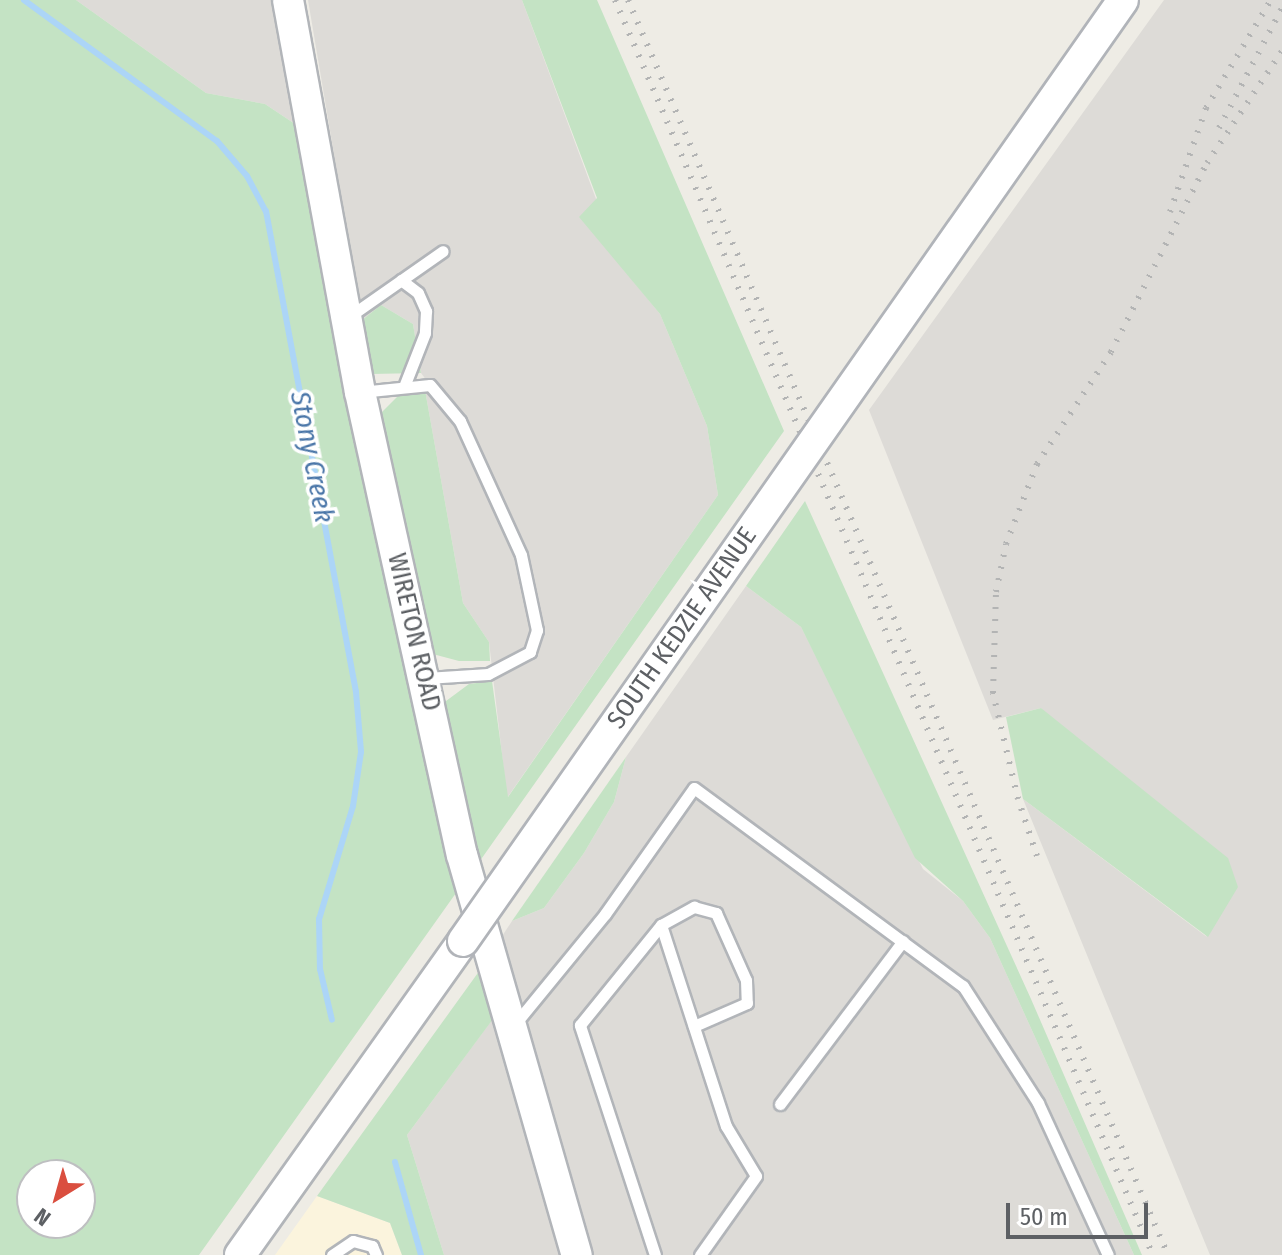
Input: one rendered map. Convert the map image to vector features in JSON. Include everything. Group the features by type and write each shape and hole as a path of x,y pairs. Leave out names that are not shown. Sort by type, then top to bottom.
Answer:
{"main road":[{"name":"WIRETON ROAD","path":"288,0 360,392 462,855 577,1255"},
{"name":"SOUTH KEDZIE AVENUE","path":"240,1255 1123,0"}],"lane":[{"path":"346,319 443,251"},
{"path":"401,280 418,293 426,311 425,333 405,384"},
{"path":"360,392 405,384 430,385 460,421 521,555 537,630 530,652 488,674 425,678"},
{"path":"512,1028 605,914 694,788 963,986 1038,1103 1108,1255"},
{"path":"655,1255 580,1025 661,925 694,907 716,913 746,980 747,1003 694,1026"},
{"path":"661,925 726,1126 756,1176 700,1255"},
{"path":"780,1104 903,941"},
{"path":"332,1255 353,1241 372,1246 376,1255"}],"shaded area":[{"path":"76,0 273,0 295,124 265,104 206,93"},
{"path":"308,0 522,0 621,266 660,314 707,426 718,495 507,798 489,642 463,603 425,390 430,385 421,373 413,324 381,305 362,320"},
{"path":"1164,0 1282,0 1282,1255 1210,1255 1023,799 1207,937 1041,708 993,720 869,410"},
{"path":"746,586 801,627 923,869 963,901 990,938 1134,1255 444,1255 407,1135 492,1020 480,970 512,921 544,908 584,853 614,802 626,757"},
{"path":"317,1196 390,1223 402,1255 275,1255"}],"green space":[{"path":"0,0 76,0 206,93 265,104 295,124 456,893 199,1255 0,1255"},
{"path":"522,0 597,0 784,431 477,865 442,704 469,684 492,681 508,797 718,495 707,426 660,314 579,217 597,198"},
{"path":"381,305 413,324 421,373 371,374 362,320"},
{"path":"413,390 425,390 463,603 489,642 490,661 459,661 429,653 374,420 398,396"},
{"path":"805,501 1031,999 1142,1255 1134,1255 990,938 963,901 915,858 801,627 746,586"},
{"path":"1041,708 1228,858 1238,887 1208,937 1023,799 1006,717"},
{"path":"626,757 614,802 584,853 544,908 512,921"},
{"path":"480,970 493,1019 407,1135 444,1255 402,1255 390,1223 317,1196"}],"waterway":[{"name":"Stony Creek","path":"24,0 217,141 247,176 266,211 356,692 361,752 353,806 319,919 320,969 332,1020"},
{"name":"Stony Creek","path":"395,1162 421,1255"}],"railway":[{"path":"615,0 1153,1255"},
{"path":"628,0 1168,1255"},
{"path":"1170,212 1206,108 1271,0"},
{"path":"1219,128 1282,8"},
{"path":"1037,856 1018,799 993,693 996,592 1006,544 1037,464 1111,352 1207,163 1282,51"}]}
